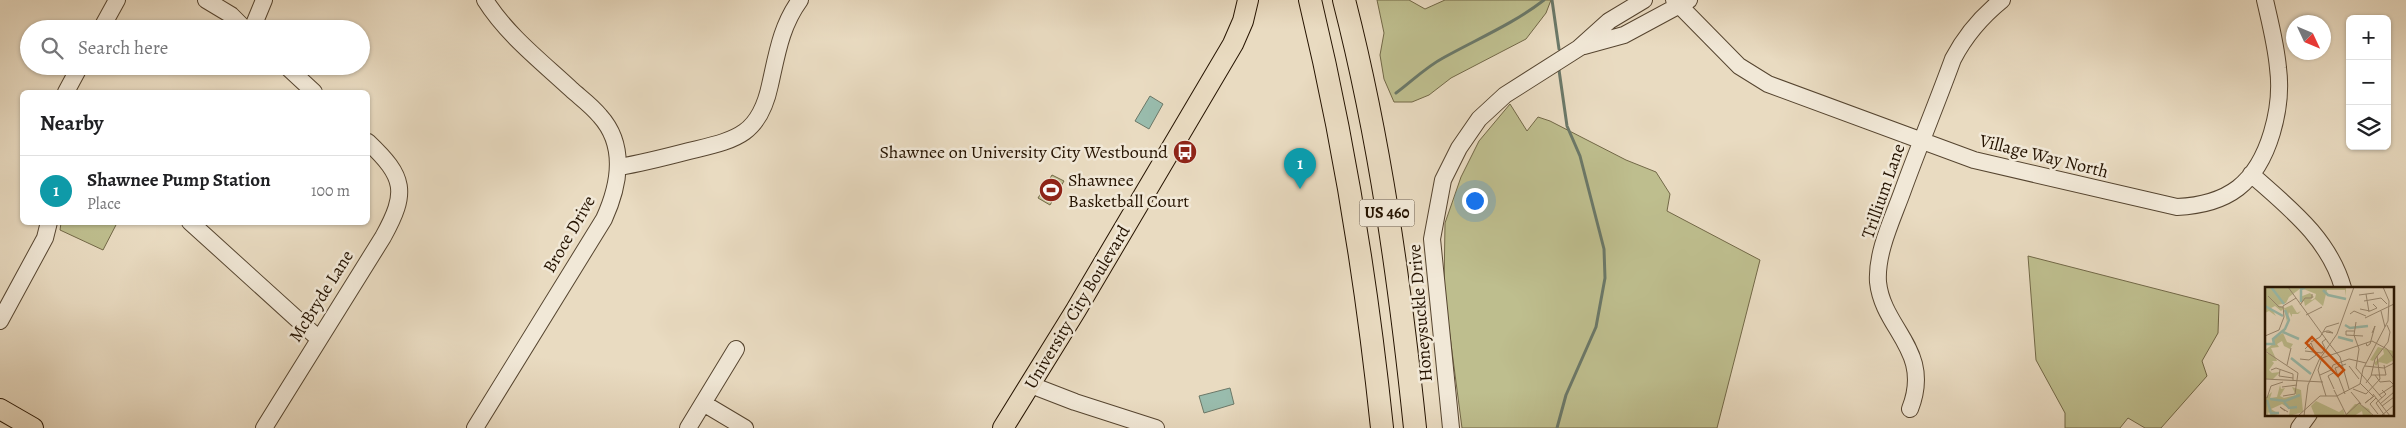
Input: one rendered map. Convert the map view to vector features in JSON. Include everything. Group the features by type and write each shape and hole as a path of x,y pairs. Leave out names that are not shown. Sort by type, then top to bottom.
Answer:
{"highway":[{"name":"US 460","path":"1310,0 1345,165 1366,295 1381,423"},
{"name":"US 460","path":"1344,0 1357,50 1380,165 1400,290 1415,428"}],"main road":[{"name":"University City Boulevard","path":"1003,428 1031,385 1233,44 1243,22 1248,0"},
{"path":"0,408 27,426"}],"street":[{"path":"106,20 117,0"},
{"path":"206,0 236,20"},
{"path":"256,20 264,0"},
{"name":"Broce Drive","path":"475,428 604,219 614,194 619,167 613,138 601,116 507,28 485,0"},
{"path":"619,167 730,141 749,128 764,109 778,45 785,25 800,0"},
{"name":"Honeysuckle Drive","path":"1451,428 1432,239 1444,180 1458,148 1479,120 1504,95 1579,48 1609,21 1644,0"},
{"name":"Trillium Lane","path":"1910,409 1917,393 1915,368 1907,342 1885,305 1878,282 1880,258 1953,58 1963,39 1982,15 2002,0"},
{"name":"Village Way North","path":"1681,2 1739,66 1768,84 1974,160 2176,207 2194,206 2224,196 2238,187 2251,174 2269,139 2276,117 2279,69 2265,0"},
{"name":"Honeysuckle Drive","path":"1579,48 1624,35 1681,2"},
{"path":"67,90 75,75"},
{"path":"296,75 312,90"},
{"name":"McBryde Lane","path":"264,428 389,226 399,201 398,182 392,167 370,144"},
{"path":"2251,174 2307,225 2322,243 2331,257 2342,287"},
{"path":"0,321 45,238 48,225"},
{"path":"193,225 319,339"},
{"path":"688,428 736,349"},
{"path":"1031,385 1075,402 1156,428"},
{"path":"703,403 745,428"},
{"path":"2299,428 2308,416"}],"green space":[{"path":"1377,0 1409,0 1425,9 1445,0 1551,0 1546,13 1526,39 1451,78 1429,95 1412,102 1394,102 1384,79 1380,55 1384,33"},
{"path":"1510,104 1527,131 1538,117 1550,121 1626,160 1656,172 1670,194 1667,211 1760,260 1717,428 1462,428 1444,290 1445,223 1461,177 1479,141"},
{"name":"Shawnee Basketball Court","path":"1052,175 1064,181 1050,205 1038,198"},
{"path":"61,225 116,225 103,250 60,230"},
{"path":"2028,256 2219,305 2218,333 2202,361 2207,376 2161,428 2145,428 2128,418 2120,428 2065,428 2065,413 2036,360"}],"shaded area":[{"path":"1150,96 1163,104 1149,129 1135,121"},
{"path":"1230,388 1234,404 1204,413 1199,396"}],"waterway":[{"path":"1396,93 1437,62 1507,24 1544,0"},
{"path":"1552,0 1559,49"},
{"path":"1557,428 1566,395 1596,327 1605,278 1604,249 1580,156 1567,126 1559,70"}],"place":[{"name":"Shawnee on University City Westbound","path":"1185,152"},
{"name":"Shawnee Pump Station","path":"1300,189"},
{"name":"Shawnee Basketball Court","path":"1051,190"}]}
